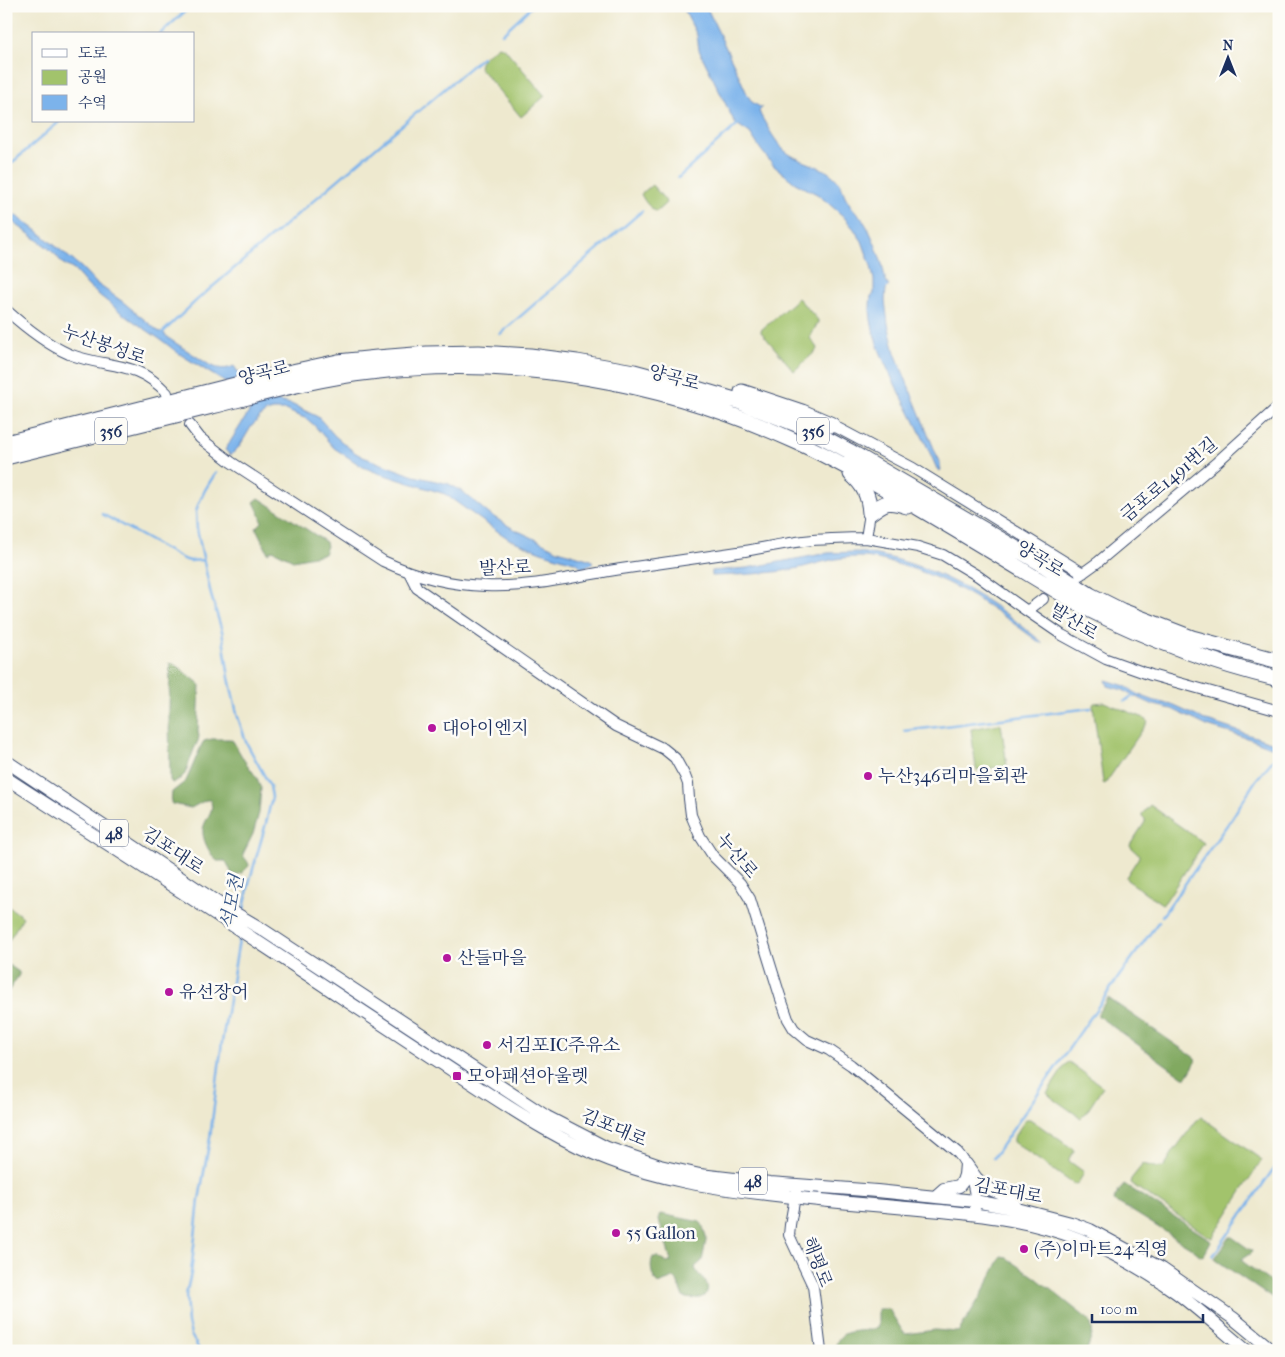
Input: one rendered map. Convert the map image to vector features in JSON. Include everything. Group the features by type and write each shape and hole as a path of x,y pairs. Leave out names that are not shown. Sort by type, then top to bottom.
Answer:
{"highway":[{"name":"양곡로","path":"6,442 338,362 427,354 479,353 530,356 577,362 634,372 738,401 804,427 849,450 1039,562 1090,595 1122,611 1192,638 1279,660"},
{"name":"양곡로","path":"6,457 315,380 371,372 423,368 476,367 574,375 614,382 694,402 735,416 796,441 872,481 1084,607 1119,624 1190,653 1279,680"},
{"path":"634,372 688,379 728,388 802,412 832,425"},
{"path":"834,460 859,481 866,490 870,502 870,513"},
{"path":"870,513 882,504 894,502 942,522"}],"main road":[{"name":"김포대로","path":"6,761 218,909 260,942 424,1052 560,1138 606,1159 642,1171 673,1180 713,1188 795,1192 841,1189 935,1197 1078,1238 1140,1270 1176,1292 1247,1351"},
{"name":"김포대로","path":"6,778 218,909 260,928 546,1117 608,1148 660,1166 840,1202 1017,1209 1052,1218 1090,1230 1162,1269 1233,1318 1270,1348"},
{"path":"35,797 43,786"},
{"path":"424,1052 426,1048 430,1047 442,1054 449,1052"},
{"path":"935,1197 944,1190 959,1186 965,1175 966,1164"},
{"path":"966,1164 985,1187 1010,1198 1017,1209"},
{"path":"840,1202 841,1189"},
{"path":"1270,1348 1279,1350"}],"street":[{"name":"누산봉성로","path":"6,310 56,347 70,354 137,371 154,381 167,393"},
{"name":"금포로1491번길","path":"832,425 913,468 1081,574 1103,558 1217,462 1279,406"},
{"name":"발산로","path":"190,425 200,438 231,462 383,562 431,578 488,587 554,581 831,539 866,538 918,546 943,555 978,576 1070,640 1106,659 1151,675 1279,711"},
{"path":"866,538 870,513"},
{"name":"누산로","path":"409,572 417,588 616,726 664,748 675,758 686,776 691,815 700,836 713,856 740,884 750,899 780,996 788,1019 794,1029 807,1040 829,1050 851,1065 957,1152 966,1164 975,1208"},
{"path":"1027,611 1043,599"},
{"name":"해평로","path":"795,1192 789,1235 813,1286 821,1351"}],"green space":[{"path":"498,46 506,50 545,96 521,117 479,67 484,58"},
{"path":"652,185 666,203 656,212 647,204 641,194"},
{"path":"798,298 818,320 810,338 817,348 794,371 761,330"},
{"path":"259,498 326,542 327,546 324,554 293,560 272,550 268,553 256,528 262,522 254,502"},
{"path":"171,663 200,684 198,741 185,774 172,783 170,780 169,712"},
{"path":"1104,702 1144,718 1148,722 1105,784 1103,783 1093,705 1094,703"},
{"path":"999,724 1002,730 1007,766 977,770 971,729"},
{"path":"230,739 233,741 257,778 261,788 259,813 253,834 243,854 249,866 237,875 232,874 225,861 217,861 215,859 205,841 203,830 212,808 210,800 206,800 191,808 171,803 172,792 186,781 202,744 204,741"},
{"path":"1150,805 1204,843 1162,904 1127,880 1126,877 1139,857 1138,853 1130,845 1145,822 1142,814"},
{"path":"6,905 23,917 6,945"},
{"path":"6,963 19,972 19,975 6,995"},
{"path":"1108,998 1195,1058 1196,1062 1187,1077 1183,1077 1098,1016"},
{"path":"1069,1062 1103,1087 1081,1118 1047,1093"},
{"path":"1201,1117 1262,1160 1212,1238 1130,1183 1143,1164 1159,1168 1164,1167 1173,1152"},
{"path":"1026,1119 1030,1119 1073,1149 1074,1151 1069,1161 1084,1172 1078,1184 1075,1185 1013,1142 1013,1138"},
{"path":"1124,1184 1209,1239 1211,1242 1204,1255 1201,1256 1190,1247 1114,1201"},
{"path":"659,1215 702,1224 706,1241 702,1261 695,1267 708,1288 704,1296 691,1299 683,1297 674,1278 658,1284 654,1279 651,1268 653,1257 658,1257 667,1263 671,1261 659,1220"},
{"path":"1230,1237 1252,1251 1242,1261 1279,1289 1279,1303 1216,1260 1215,1258"},
{"path":"1001,1257 1007,1258 1035,1277 1089,1320 1092,1336 1087,1351 835,1351 840,1337 845,1334 878,1327 878,1309 888,1309 906,1334 935,1330 959,1331 982,1294"}],"water":[{"path":"682,6 706,6 748,96 753,103 762,108 759,111 761,116 778,144 792,156 821,168 835,177 850,205 867,226 889,286 886,289 885,301 895,353 939,461 940,471 937,469 891,376 877,343 870,311 871,296 874,294 874,280 862,241 843,216 817,194 795,183 774,166 750,133 735,123 699,50 697,35"},
{"path":"6,209 35,229 82,268 96,283 171,340 211,366 222,369 234,366 243,380 263,398 291,404 318,417 335,436 363,457 414,476 449,484 463,492 489,514 512,528 558,550 591,560 592,564 582,568 577,563 541,552 509,539 445,494 363,467 334,448 307,419 285,410 273,410 266,412 260,417 251,427 239,447 231,455 225,450 250,409 236,391 123,314 89,287 74,270 62,263 47,247 6,217"},
{"path":"857,552 892,558 943,577 997,608 1043,643 1040,643 1007,618 973,596 917,570 874,558 842,558 779,571 712,576 712,571 747,568 828,553"},
{"path":"1106,680 1125,686 1139,695 1172,705 1207,721 1277,744 1279,745 1279,750 1207,726 1172,709 1154,705 1123,690 1108,686"}],"waterway":[{"path":"162,32 191,6"},
{"path":"502,34 532,6"},
{"path":"161,334 197,300 482,57"},
{"path":"6,168 59,122"},
{"path":"678,178 738,124"},
{"path":"500,334 642,211"},
{"name":"석모천","path":"216,472 198,505 196,512 197,529 211,595 222,631 237,714 246,742 270,786 272,797 249,883 243,914"},
{"path":"102,514 183,559 190,561 203,560"},
{"path":"1125,701 1135,695"},
{"path":"904,731 1091,708"},
{"path":"1162,916 1232,818 1256,780 1279,753"},
{"path":"993,1158 1159,921"},
{"name":"석모천","path":"200,1351 191,1335 186,1295 191,1273 199,1200 210,1138 222,1042 240,934"},
{"path":"1213,1256 1279,1161"}],"place":[{"name":"대아이엔지","path":"432,728"},
{"name":"누산346리마을회관","path":"868,776"},
{"name":"산들마을","path":"447,958"},
{"name":"유선장어","path":"169,992"},
{"name":"서김포IC주유소","path":"487,1045"},
{"name":"모아패션아울렛","path":"457,1076"},
{"name":"55 Gallon","path":"616,1233"},
{"name":"(주)이마트24직영","path":"1024,1249"}]}
